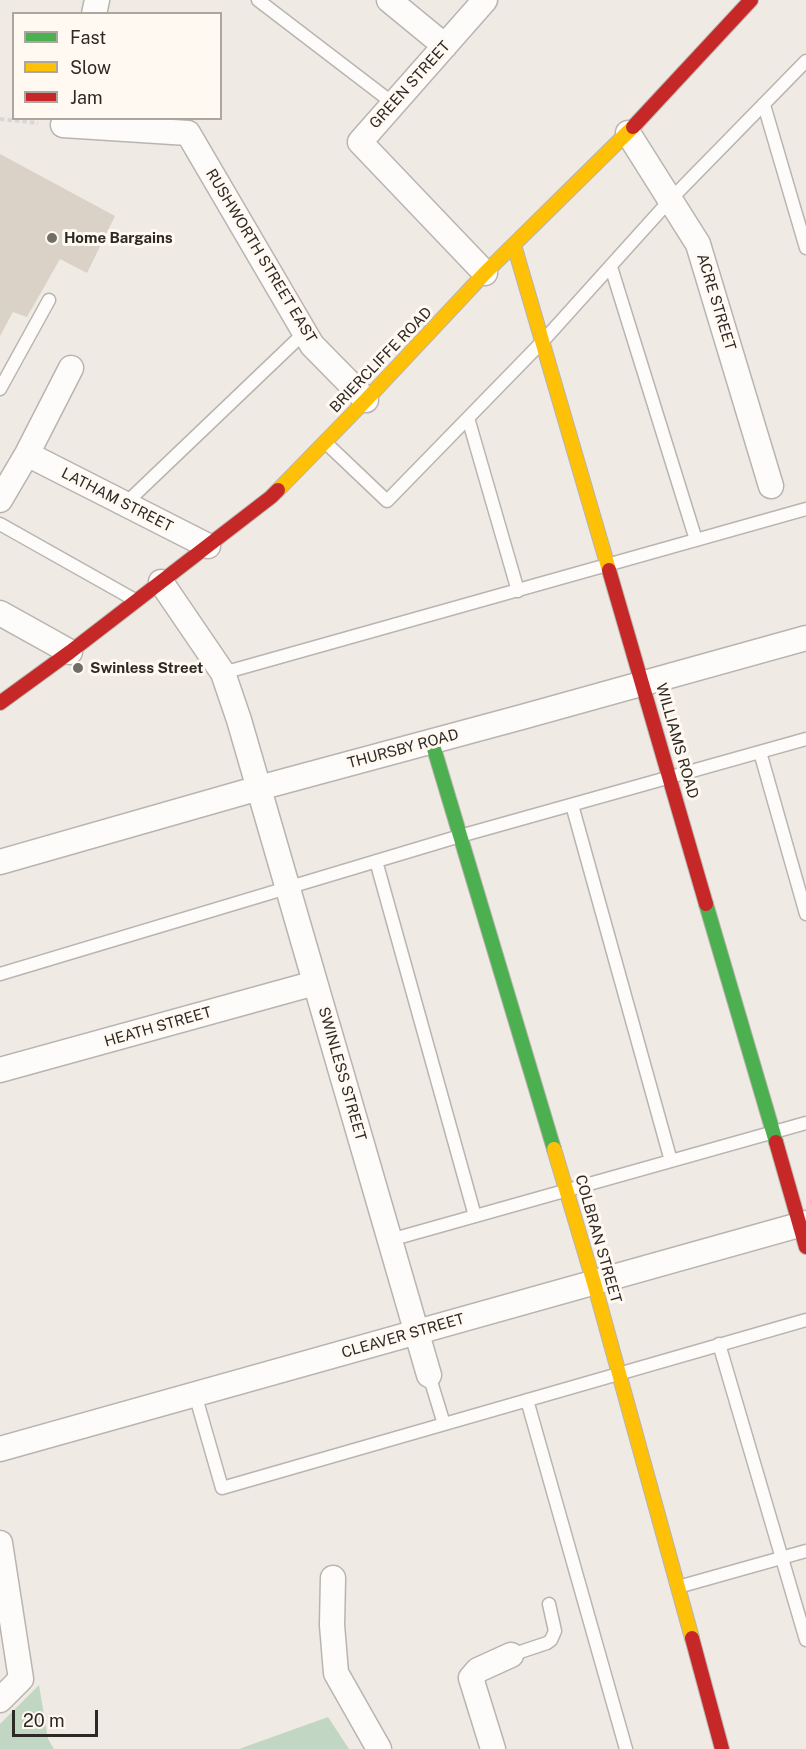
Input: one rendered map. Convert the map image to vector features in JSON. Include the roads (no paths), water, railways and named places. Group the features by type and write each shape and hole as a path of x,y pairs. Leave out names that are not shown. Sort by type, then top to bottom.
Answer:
{"street":[{"path":"389,0 445,46"},
{"name":"GREEN STREET","path":"485,0 360,142 485,273"},
{"name":"BRIERCLIFFE ROAD","path":"0,703 271,497 485,273 628,134 751,0"},
{"name":"RUSHWORTH STREET EAST","path":"64,122 188,133 304,333 312,345 366,400"},
{"name":"ACRE STREET","path":"628,134 698,244 771,486"},
{"name":"WILLIAMS ROAD","path":"514,245 804,1232"},
{"path":"0,500 27,454 71,368"},
{"name":"LATHAM STREET","path":"27,454 208,546"},
{"name":"SWINLESS STREET","path":"161,582 223,673 239,720 429,1375"},
{"path":"0,613 70,652"},
{"name":"THURSBY ROAD","path":"0,862 259,788 806,638"},
{"name":"COLBRAN STREET","path":"432,741 594,1283 722,1749"},
{"name":"HEATH STREET","path":"0,1070 315,982"},
{"name":"CLEAVER STREET","path":"0,1449 594,1283 804,1232"},
{"path":"0,1700 21,1679 1,1555"},
{"path":"333,1578 332,1624 336,1673 379,1749"},
{"path":"494,1749 471,1678 478,1670 511,1655"}],"lane":[{"path":"258,0 394,104"},
{"path":"325,442 387,501 543,342 670,200 806,61"},
{"path":"764,105 806,248"},
{"path":"610,267 696,540"},
{"path":"0,389 49,300"},
{"path":"125,504 304,333"},
{"path":"468,418 518,591"},
{"path":"223,673 806,509"},
{"path":"0,524 137,600"},
{"path":"0,974 460,836 806,739"},
{"path":"760,752 806,914"},
{"path":"572,805 671,1161"},
{"path":"376,861 475,1216"},
{"path":"390,1240 806,1123"},
{"path":"195,1394 222,1488 806,1320"},
{"path":"719,1344 806,1640"},
{"path":"429,1375 444,1424"},
{"path":"527,1400 626,1749"},
{"path":"677,1587 806,1551"},
{"path":"511,1655 551,1640 555,1631 549,1604"}],"place":[{"name":"Home Bargains","path":"52,238"},
{"name":"Swinless Street","path":"78,668"}]}
